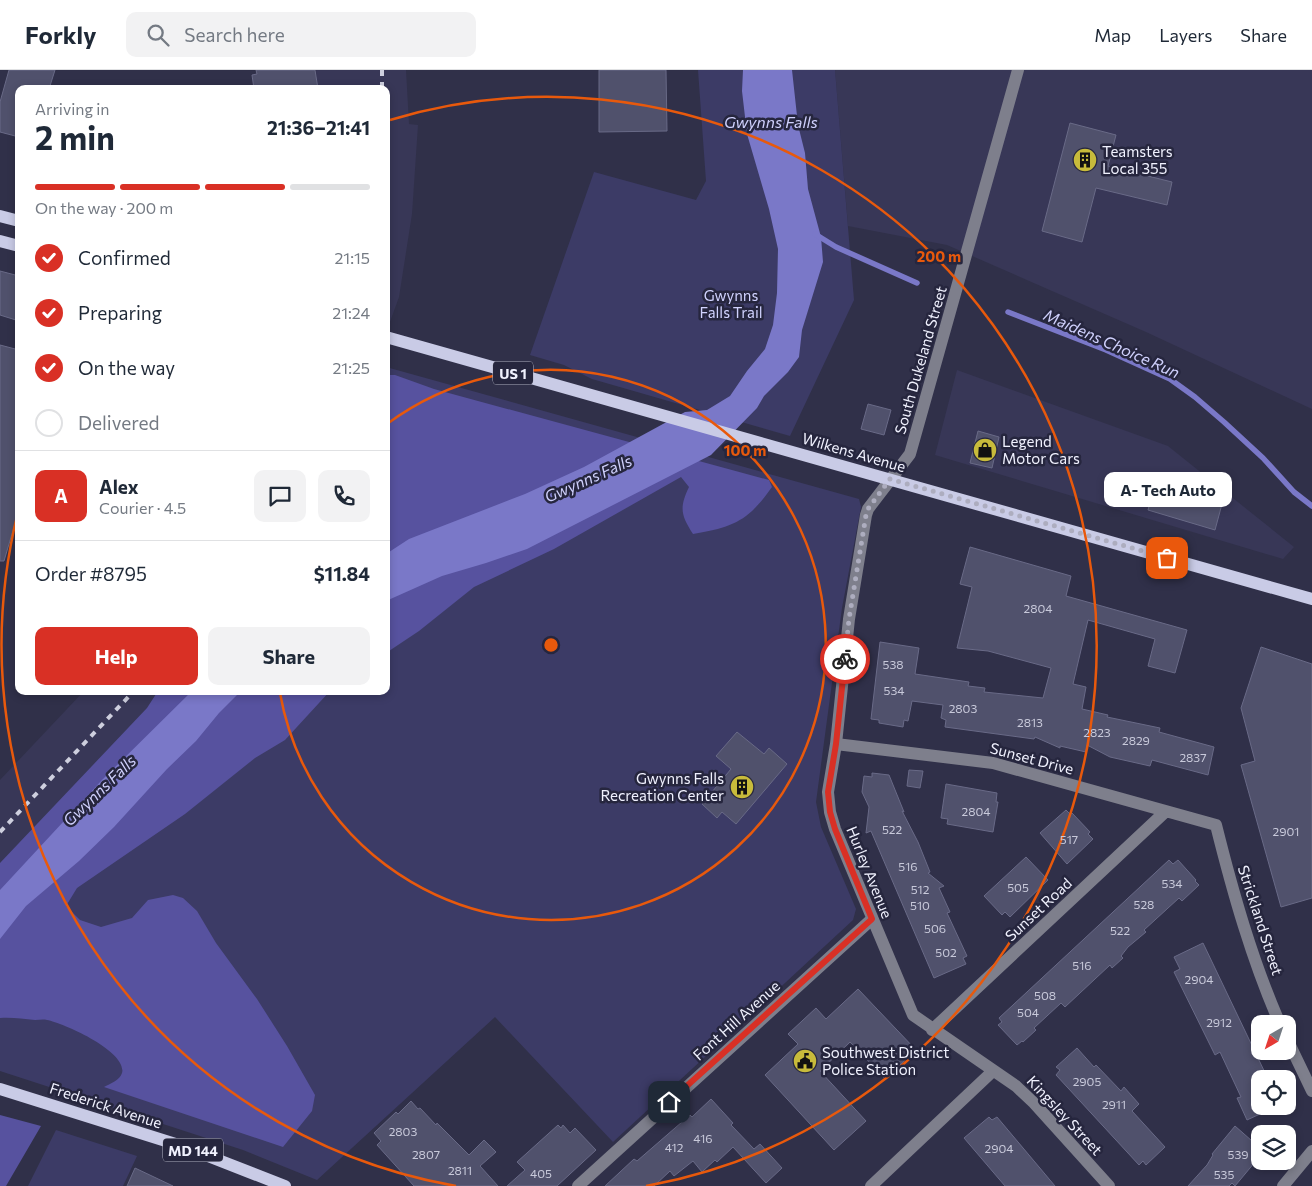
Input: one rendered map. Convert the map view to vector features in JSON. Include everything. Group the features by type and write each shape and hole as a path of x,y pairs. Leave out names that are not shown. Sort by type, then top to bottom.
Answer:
{"main road":[{"path":"0,216 15,220"},
{"path":"0,241 15,245"},
{"name":"Wilkens Avenue","path":"390,338 1312,599"},
{"name":"Frederick Avenue","path":"0,1089 185,1147 285,1186"}],"street":[{"name":"South Dukeland Street","path":"890,479 910,454 1018,70"},
{"name":"Hurley Avenue","path":"890,479 868,509 866,515 849,619 836,744 828,792 830,812 835,829 913,1015 993,1071"},
{"name":"Sunset Drive","path":"836,744 993,763 1216,825"},
{"name":"Sunset Road","path":"932,1030 1165,812"},
{"name":"Strickland Street","path":"1216,825 1235,898 1259,973 1276,1015"},
{"name":"Font Hill Avenue","path":"578,1186 872,919"},
{"path":"1296,1058 1312,1091"},
{"path":"871,1186 993,1071"},
{"name":"Kingsley Street","path":"993,1071 1016,1086 1034,1103 1109,1186"},
{"path":"1283,1186 1312,1151"}],"shaded area":[{"path":"316,70 406,70 409,124 418,125 412,214 399,297 390,322 390,85 317,85"},
{"path":"835,70 1312,70 1312,409 1146,332 947,245 848,226"},
{"path":"957,370 1168,446 1294,547 1283,559 935,455"},
{"path":"390,375 395,375 434,389 769,480 772,487 755,508 739,521 693,534 686,522 683,511 689,487 681,477 554,549 474,587 419,631 390,650"},
{"path":"80,695 170,695 0,880 0,780"},
{"path":"155,695 326,695 285,740 255,758 185,814 77,888 66,906 80,920 101,927 132,918 148,900 173,895 183,898 197,911 216,943 257,999 315,1095 312,1111 283,1147 104,1087 119,1078 122,1073 121,1065 115,1056 93,1040 55,1022 0,1018 0,863 147,708"},
{"path":"0,1115 41,1126 6,1186 0,1186"}],"green space":[{"name":"Gwynns Falls Trail","path":"698,70 835,70 854,300 790,436 592,379 564,365 530,355 594,172 696,200 706,181"},
{"path":"390,368 859,499 861,507 842,608 816,802 821,827 856,909 853,920 613,1142 495,1017 317,1180 243,1150 0,1071 0,880 170,695 390,695"},
{"path":"56,1130 137,1156 123,1186 28,1186"}],"water":[{"name":"Gwynns Falls","path":"743,70 792,70 798,125 805,153 808,189 821,237 823,262 802,330 799,357 788,372 764,396 757,408 711,455 527,549 442,576 390,599 390,551 409,539 525,494 584,467 685,412 707,410 730,396 765,349 773,325 777,293 778,249 769,209 747,134 742,91"},
{"name":"Gwynns Falls","path":"188,695 237,695 114,827 79,861 26,906 0,939 0,890 102,780"}],"building":[{"path":"9,70 55,70 50,85 15,85 15,136 0,132 0,102"},
{"path":"256,70 315,70 317,85 253,85 252,75 257,74"},
{"path":"599,70 666,70 667,131 599,132"},
{"name":"Teamsters Local 355","path":"1070,123 1116,135 1108,166 1172,182 1167,205 1096,188 1082,242 1042,231"},
{"path":"0,271 15,275 15,320 0,315"},
{"path":"0,345 15,349 15,524 4,561 0,561"},
{"path":"868,404 891,410 884,435 861,429"},
{"path":"978,431 999,437 992,468 970,463"},
{"path":"1155,484 1222,504 1215,530 1148,510"},
{"path":"970,547 1071,576 1066,596 1187,630 1175,673 1148,666 1155,639 1088,620 1073,684 1086,687 1082,709 1108,715 1107,717 1160,728 1159,732 1214,747 1208,775 1152,760 1150,766 1110,757 1087,745 1086,752 1060,746 1060,748 1035,737 1034,739 945,727 946,720 941,718 943,705 912,701 908,721 904,720 903,727 879,723 879,720 871,719 880,642 919,648 915,674 969,682 968,686 985,688 984,692 1043,698 1051,668 988,651 957,648 972,587 960,584"},
{"path":"1261,647 1312,664 1312,898 1281,907 1241,765 1255,761 1241,708"},
{"name":"Gwynns Falls Recreation Center","path":"737,732 764,754 769,748 787,764 736,824 722,812 717,818 702,804 731,769 716,756"},
{"path":"909,770 923,771 920,788 907,786"},
{"path":"872,773 889,775 904,812 902,811 918,842 930,872 928,873 944,886 939,888 950,912 947,913 967,956 963,958 966,964 934,978 871,831 866,833 869,807 862,792 864,776 872,777"},
{"path":"946,784 997,793 996,802 998,802 993,832 947,824 948,819 941,818"},
{"path":"1066,810 1070,814 1072,813 1090,832 1088,834 1093,839 1067,864 1040,833"},
{"path":"1026,857 1048,880 1010,917 1005,912 1002,915 984,896"},
{"path":"1169,860 1173,864 1178,860 1199,885 1182,901 1179,898 1144,930 1146,932 1128,947 1121,956 1123,958 1112,968 1110,965 1065,1007 1061,1003 1034,1028 1036,1030 1017,1045 998,1025 1002,1022 999,1018"},
{"path":"1203,943 1251,1043 1251,1060 1259,1060 1264,1070 1251,1070 1251,1115 1258,1115 1247,1120 1237,1098 1241,1097 1220,1052 1215,1055 1174,972 1180,969 1174,957"},
{"name":"Southwest District Police Station","path":"858,989 916,1050 885,1079 850,1042 820,1071 866,1121 834,1150 765,1075 798,1044 788,1034 816,1008 826,1019"},
{"path":"1077,1048 1094,1067 1096,1065 1121,1091 1124,1087 1139,1104 1132,1111 1165,1147 1146,1165 1143,1161 1139,1165 1056,1075 1060,1070 1056,1067"},
{"path":"711,1099 733,1123 731,1125 754,1149 760,1144 782,1168 766,1183 733,1147 717,1162 715,1160 702,1172 693,1161 674,1176 670,1171 654,1186 605,1186 634,1159 637,1161 690,1115 692,1117"},
{"path":"411,1101 436,1125 437,1123 469,1155 484,1140 496,1152 480,1166 498,1186 414,1186 377,1145 381,1141 374,1133"},
{"path":"989,1117 992,1120 997,1117 1055,1186 1005,1186 964,1138"},
{"path":"558,1125 561,1128 563,1125 570,1133 575,1128 596,1150 557,1186 507,1186 525,1170 517,1162"},
{"path":"1235,1126 1251,1140 1251,1167 1235,1186 1232,1183 1229,1186 1188,1186 1207,1165 1212,1154"},
{"path":"135,1168 173,1186 127,1186"}],"waterway":[{"name":"Maidens Choice Run","path":"815,234 836,247 917,283"},
{"name":"Maidens Choice Run","path":"1008,312 1106,350 1170,379 1224,422 1263,458 1294,492 1312,506"}],"railway":[{"path":"382,70 382,85"},
{"path":"0,832 130,695"}],"way so far":[{"path":"845,659 849,619 866,515 868,509 890,479 1167,558"}],"place":[{"name":"Teamsters Local 355","path":"1085,160"},
{"name":"Legend Motor Cars","path":"985,450"},
{"name":"A- Tech Auto","path":"1167,558"},
{"name":"Gwynns Falls Recreation Center","path":"742,787"},
{"name":"Southwest District Police Station","path":"805,1061"}],"route":[{"path":"669,1102 872,919 835,829 830,812 828,792 836,744 845,659"}]}
